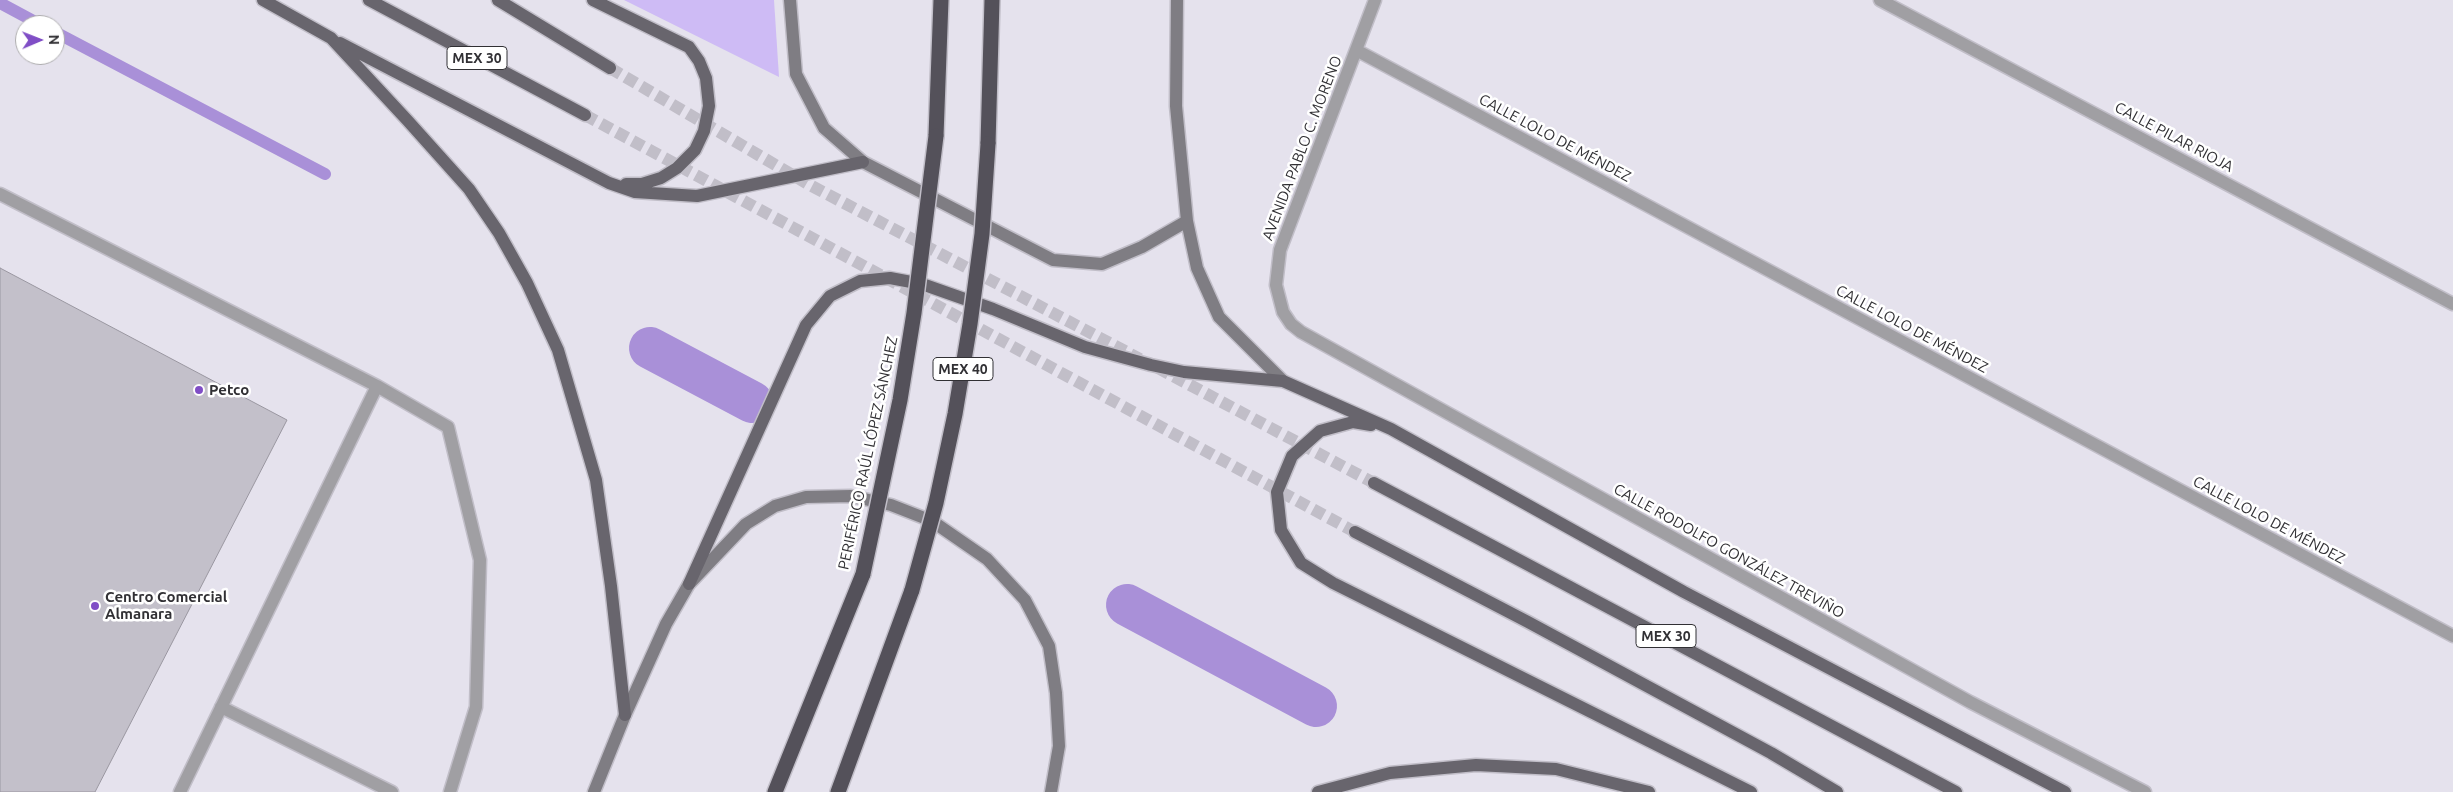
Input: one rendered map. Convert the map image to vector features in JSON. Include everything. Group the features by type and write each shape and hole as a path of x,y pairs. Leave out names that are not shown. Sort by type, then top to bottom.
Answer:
{"highway":[{"name":"PERIFÉRICO RAÚL LÓPEZ SÁNCHEZ","path":"775,792 863,574 900,400 917,293 936,136 941,0"},
{"name":"MEX 40","path":"838,792 912,590 938,494 967,342 982,234 988,144 992,0"}],"main road":[{"path":"263,0 331,38 609,183 635,192 697,196 863,162"},
{"name":"MEX 30","path":"369,0 585,116"},
{"path":"498,0 610,68"},
{"path":"593,0 689,47 699,60 706,78 709,106 704,131 698,144 677,168 661,178 642,184 609,183"},
{"path":"790,0 796,74 824,128 863,162 1053,260 1102,264 1142,247 1187,221"},
{"path":"1177,0 1176,106 1187,221 1197,268 1219,317 1283,382"},
{"path":"331,38 469,190 499,233 526,283 558,350 596,480 611,586 625,716"},
{"path":"594,792 666,624 689,584 806,324 830,296 860,281 890,278 922,284 992,309 1085,347 1151,365 1184,372 1283,382 1391,429 1684,592 2065,792"},
{"path":"1391,429 1353,422 1320,431 1292,456 1277,492 1281,530 1301,563 1333,583 1751,792"},
{"name":"MEX 30","path":"1374,483 1956,792"},
{"path":"689,584 746,524 775,506 806,498 851,496 892,505 932,521 987,559 1026,600 1049,646 1056,692 1059,746 1051,792"},
{"path":"1355,532 1528,622 1771,753 1837,792"},
{"path":"1318,792 1390,774 1476,765 1556,769 1649,792"}],"street":[{"name":"AVENIDA PABLO C. MORENO","path":"1301,332 1291,324 1278,298 1276,285 1280,250 1375,0"},
{"name":"CALLE PILAR RIOJA","path":"1880,0 2453,304"},
{"name":"CALLE LOLO DE MÉNDEZ","path":"1356,50 2453,636"},
{"path":"0,194 377,386 448,427 480,560 476,707 450,792"},
{"name":"CALLE RODOLFO GONZÁLEZ TREVIÑO","path":"1301,332 1970,702 2144,792"},
{"path":"180,792 377,386"},
{"path":"221,707 392,792"}],"shaded area":[{"path":"624,0 774,0 779,77"}],"building":[{"name":"Centro Comercial Almanara","path":"0,268 287,420 95,792 0,792"}],"waterway":[{"path":"0,3 22,15"},
{"path":"65,37 325,174"},
{"path":"650,348 752,402"},
{"path":"1127,605 1316,706"}],"tunnel":[{"path":"610,68 808,184 1140,359"},
{"path":"585,115 1355,532"},
{"path":"1158,368 1374,483"}],"place":[{"name":"Petco","path":"199,390"},
{"name":"Centro Comercial Almanara","path":"95,606"}]}
